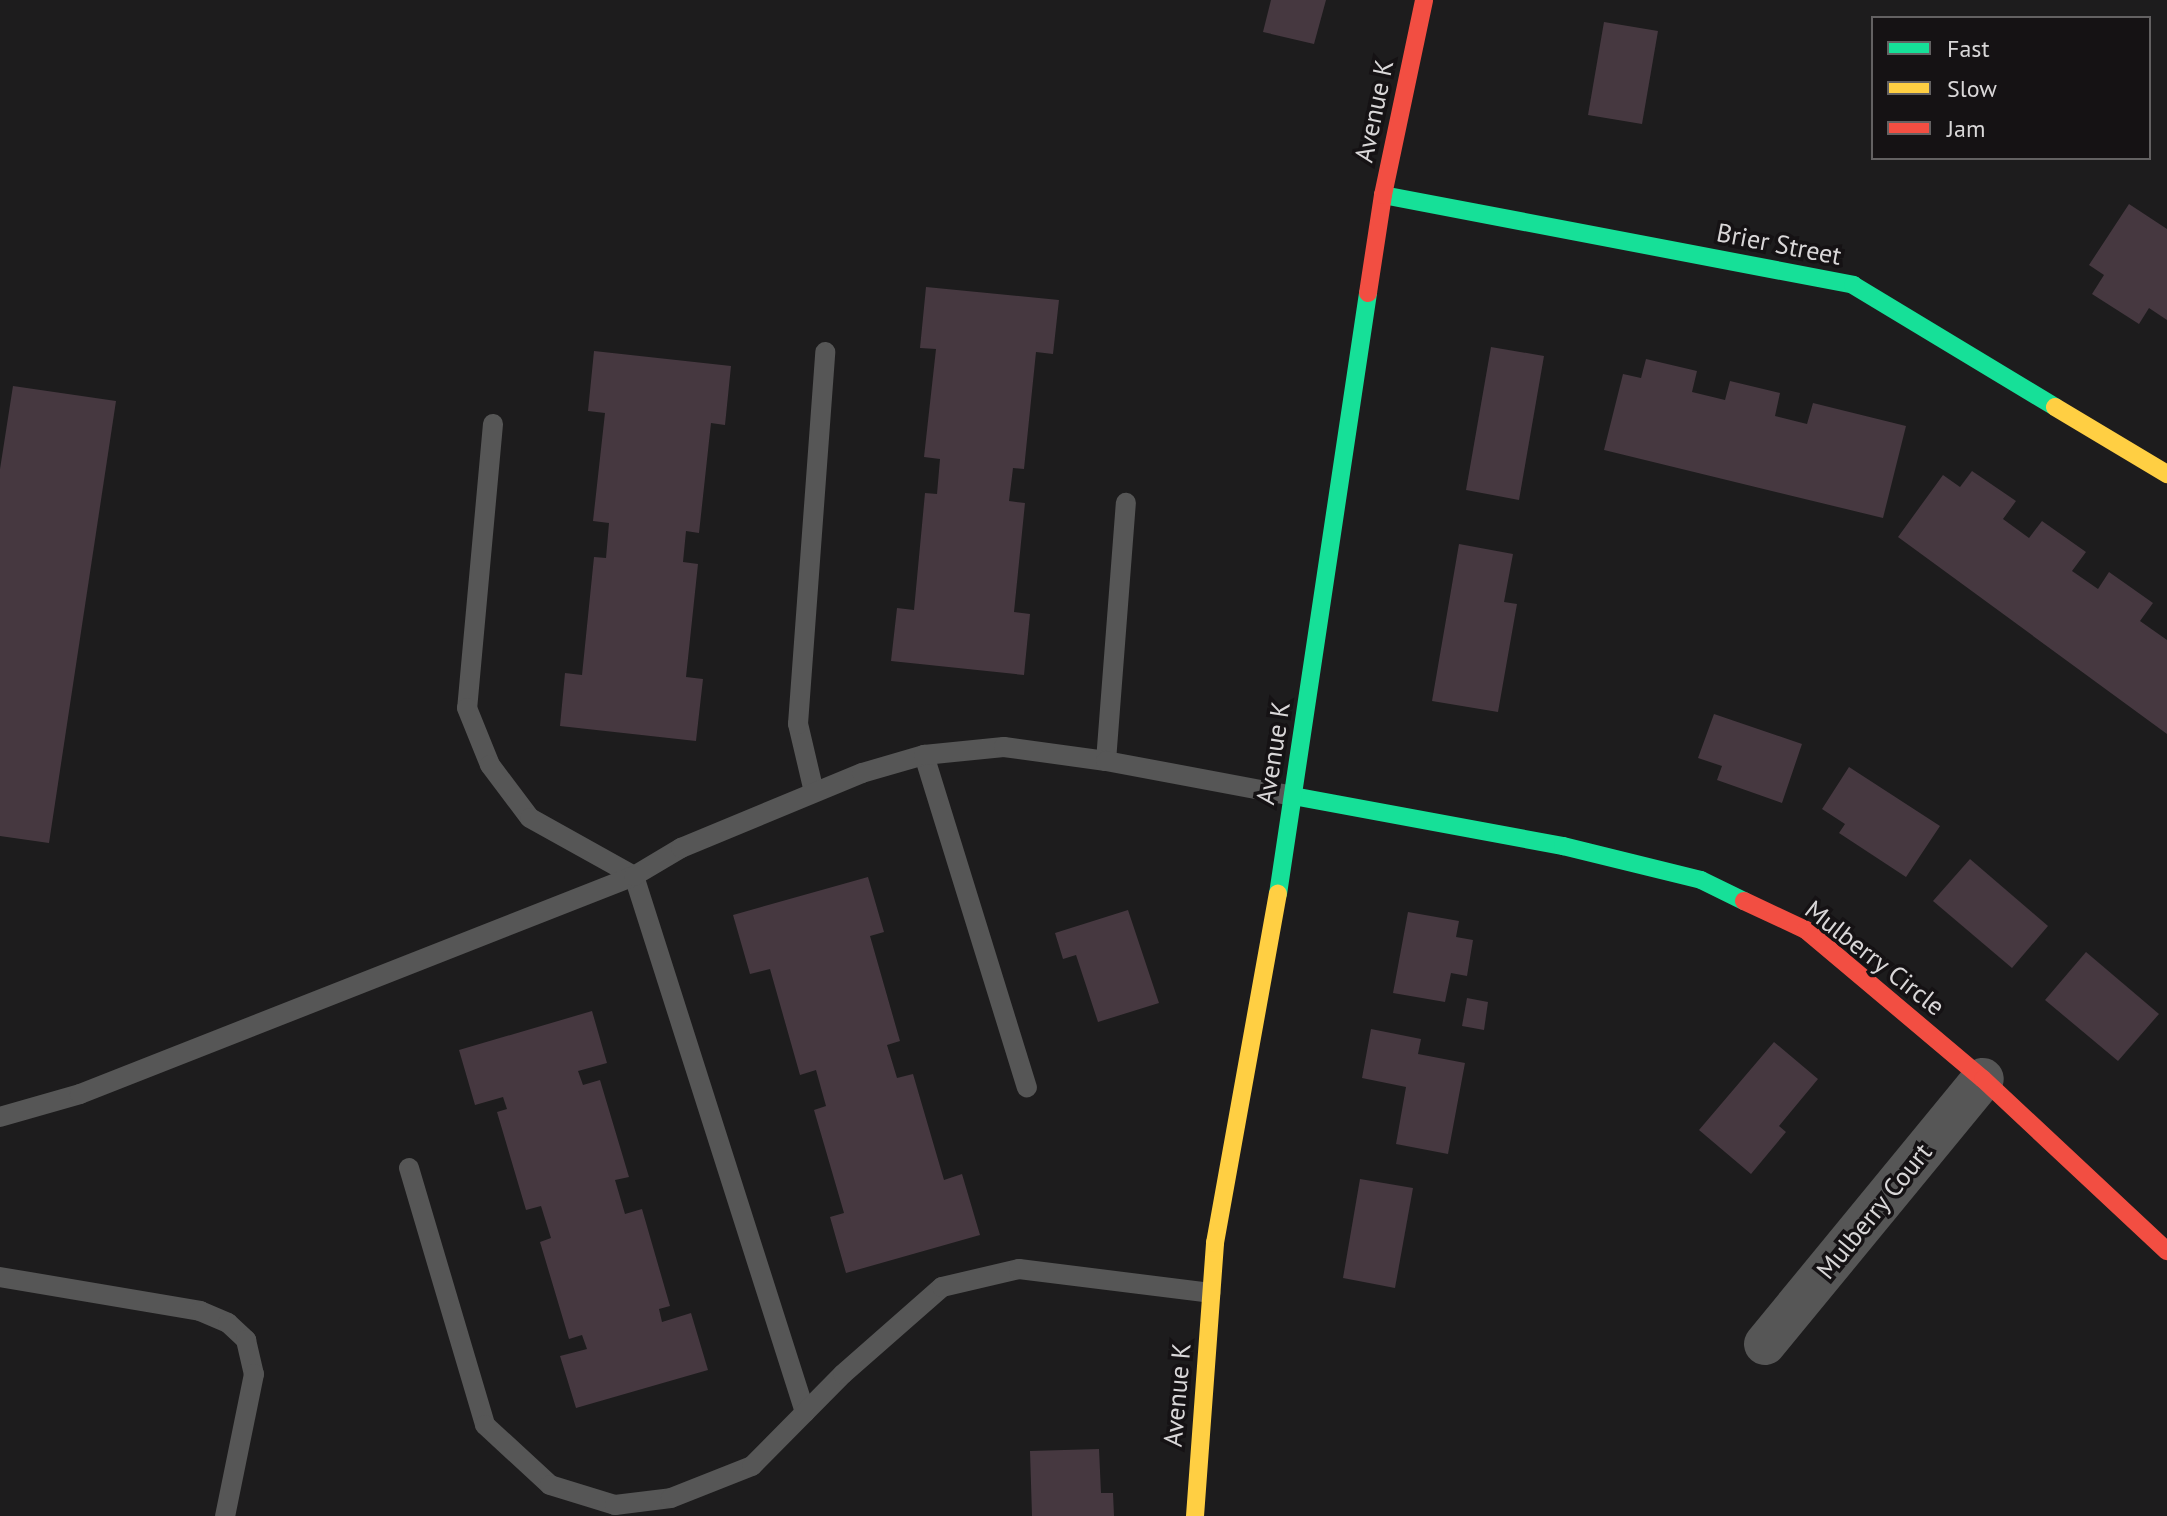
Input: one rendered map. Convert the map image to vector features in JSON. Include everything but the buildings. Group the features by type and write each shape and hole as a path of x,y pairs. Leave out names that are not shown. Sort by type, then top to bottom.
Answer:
{"street":[{"name":"Avenue K","path":"1195,1516 1215,1243 1293,796 1383,195 1424,0"},
{"name":"Brier Street","path":"1383,195 1853,285 2167,474"},
{"name":"Mulberry Circle","path":"1293,796 1563,846 1701,880 1806,930 1983,1079 2167,1251"},
{"name":"Mulberry Court","path":"1765,1344 1983,1079"}],"lane":[{"path":"814,792 798,724 825,352"},
{"path":"493,424 467,708 490,765 530,818 634,876 805,1412"},
{"path":"1106,761 1126,503"},
{"path":"0,1117 80,1094 634,876 681,848 814,792 862,773 924,755 1004,747 1106,761 1293,796"},
{"path":"924,755 1027,1087"},
{"path":"409,1168 485,1425 550,1485 615,1505 671,1498 752,1466 805,1412 942,1287 1019,1269 1211,1293"},
{"path":"0,1277 200,1311 228,1323 246,1340 254,1374 225,1516"}],"traffic: fast":[{"path":"1383,195 1853,285 2055,407"},
{"path":"1278,894 1368,293"},
{"path":"1293,796 1563,846 1701,880 1744,901"}],"traffic: slow":[{"path":"2055,407 2167,474"},
{"path":"1195,1516 1215,1243 1278,894"}],"traffic: jam":[{"path":"1368,293 1383,195 1424,0"},
{"path":"1744,901 1806,930 1983,1079 2167,1251"}]}
